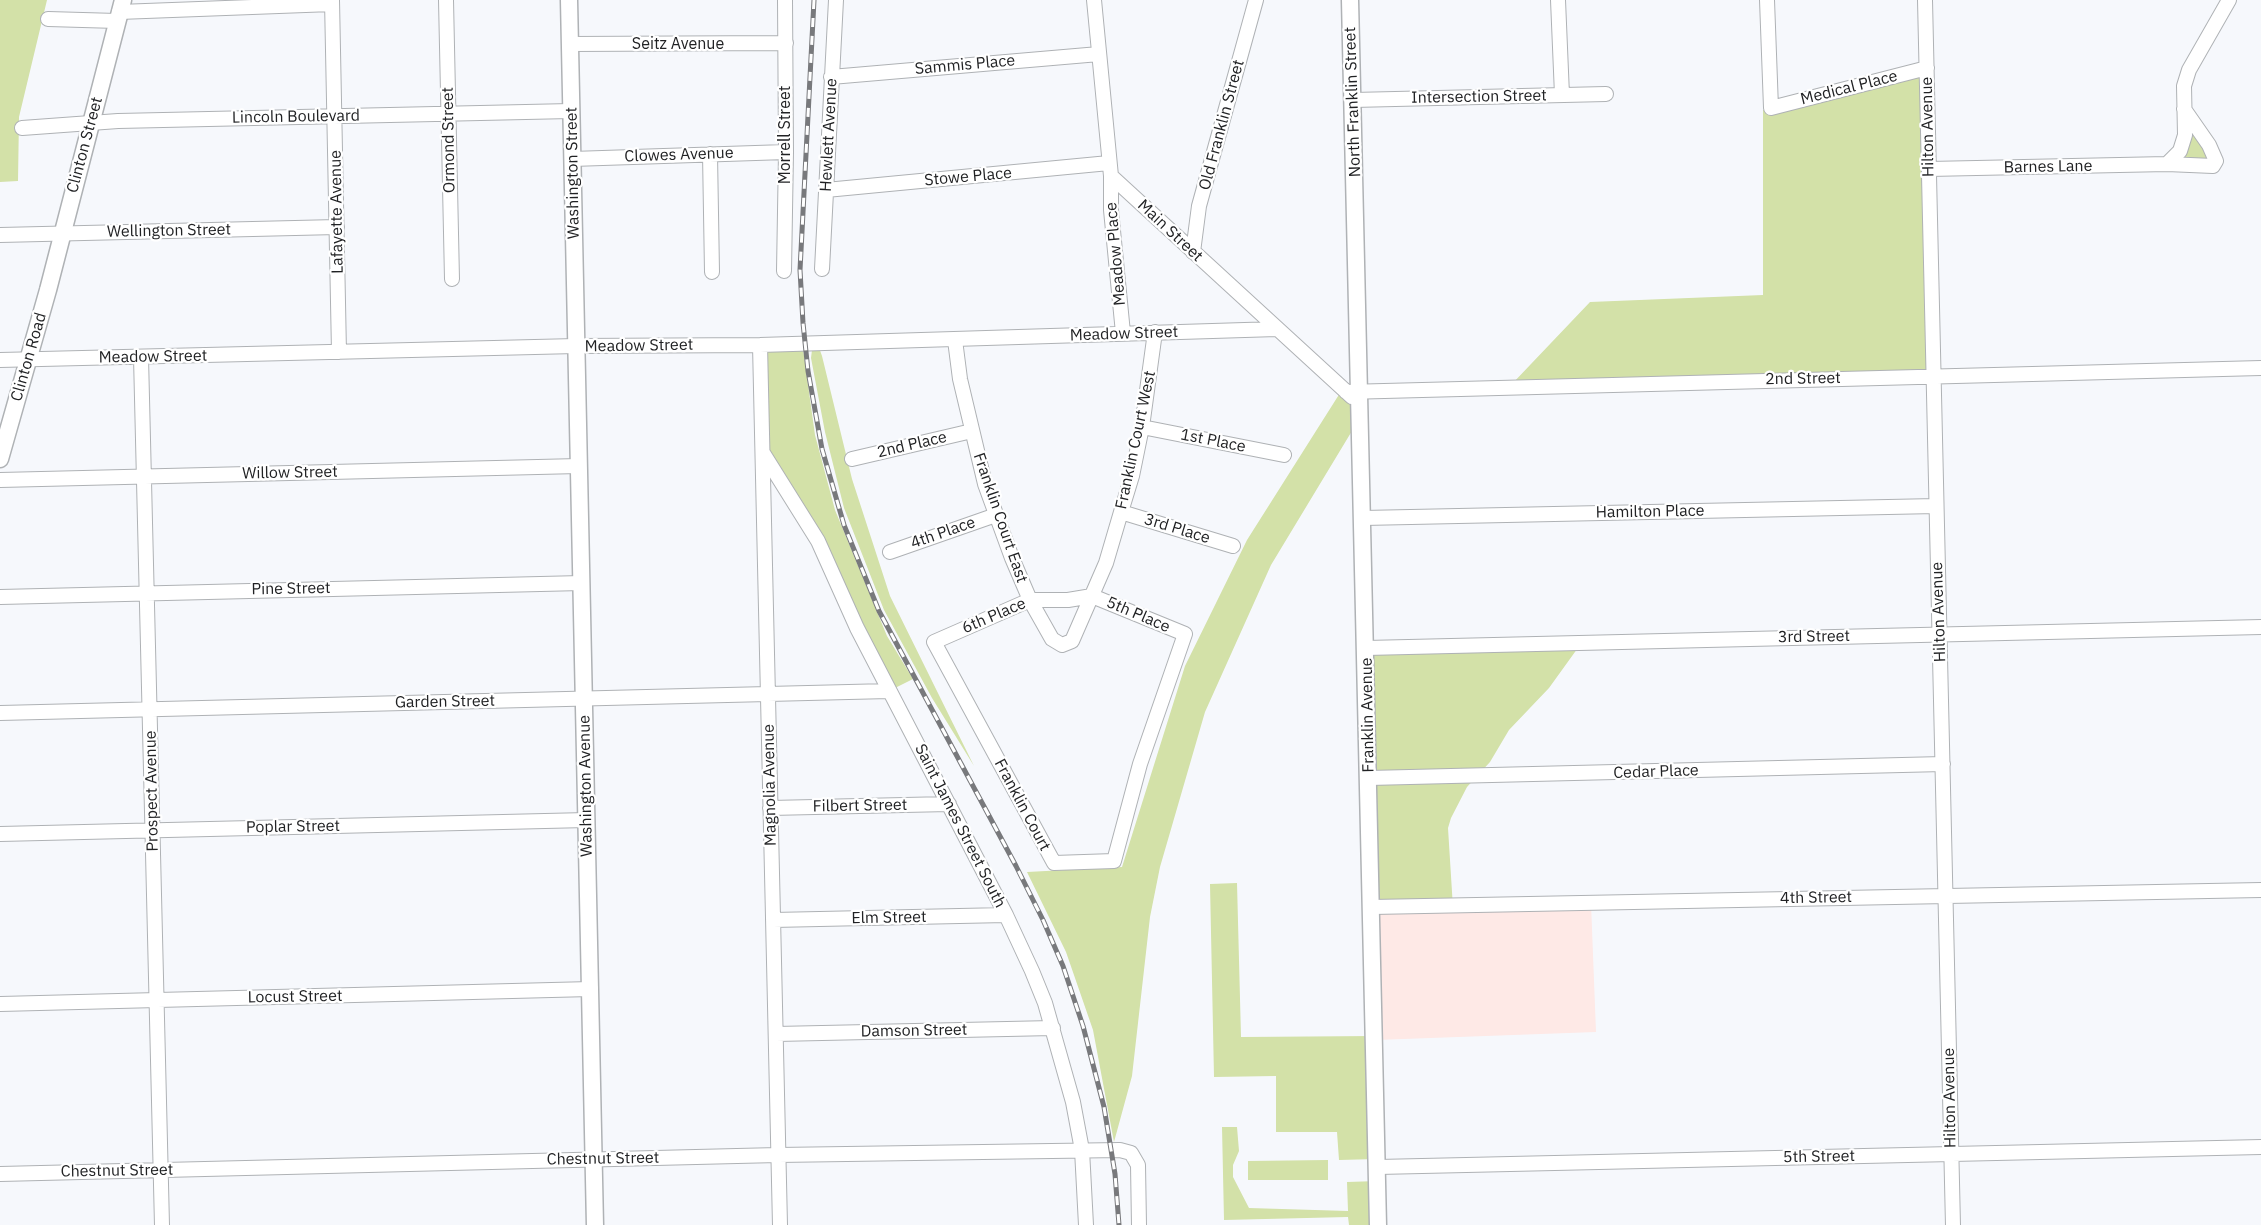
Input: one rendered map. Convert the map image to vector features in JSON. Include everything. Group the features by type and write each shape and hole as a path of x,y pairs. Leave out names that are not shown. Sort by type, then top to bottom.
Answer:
{"main road":[{"name":"Washington Street","path":"569,0 576,346"},
{"name":"North Franklin Street","path":"1350,0 1355,205"},
{"name":"Clinton Street","path":"48,290 120,11"},
{"name":"Franklin Avenue","path":"1355,205 1355,396 1363,518 1378,1225"},
{"name":"Clinton Road","path":"0,459 48,290"},
{"name":"Washington Avenue","path":"576,346 595,1225"}],"street":[{"name":"Ormond Street","path":"446,0 452,279"},
{"name":"Morrell Street","path":"783,270 786,152 785,0"},
{"name":"Hewlett Avenue","path":"822,269 836,0"},
{"path":"1094,0 1110,169"},
{"name":"Old Franklin Street","path":"1193,252 1201,201 1256,0"},
{"path":"1558,0 1562,95"},
{"name":"Medical Place","path":"1767,0 1771,108 1927,68"},
{"name":"Hilton Avenue","path":"1925,0 1953,1225"},
{"path":"2167,164 2180,151 2184,135 2184,86 2189,70 2229,0"},
{"path":"48,19 120,11 332,2"},
{"name":"Lafayette Avenue","path":"332,2 339,352"},
{"name":"Seitz Avenue","path":"570,44 786,43"},
{"name":"Sammis Place","path":"831,77 1099,54"},
{"name":"Intersection Street","path":"1353,100 1606,94"},
{"name":"Barnes Lane","path":"1929,169 2167,164 2213,166 2216,161 2209,145 2184,109"},
{"name":"Lincoln Boulevard","path":"22,128 118,121 571,111"},
{"name":"Clowes Avenue","path":"572,159 786,152"},
{"path":"710,154 712,272"},
{"name":"Main Street","path":"1110,169 1193,252 1355,396"},
{"name":"Stowe Place","path":"826,190 1110,169"},
{"name":"Meadow Place","path":"1110,169 1111,210 1123,333"},
{"name":"Wellington Street","path":"0,235 337,227"},
{"name":"Meadow Street","path":"0,360 576,346 760,345 1277,329"},
{"name":"Franklin Court West","path":"1066,644 1072,641 1106,563 1132,476 1142,428 1155,332"},
{"name":"Franklin Court East","path":"955,340 960,379 972,432 985,484 996,515 1030,600 1052,639 1056,643 1066,644"},
{"name":"Magnolia Avenue","path":"760,345 780,1225"},
{"name":"Prospect Avenue","path":"141,357 162,1225"},
{"name":"2nd Street","path":"1355,396 1934,376 2261,368"},
{"name":"1st Place","path":"1142,428 1284,455"},
{"name":"2nd Place","path":"852,459 972,432"},
{"name":"Saint James Street South","path":"762,451 818,541 857,628 1006,915 1032,971 1053,1028 1070,1085 1082,1150 1086,1225"},
{"name":"Willow Street","path":"0,480 579,466"},
{"path":"764,496 790,494"},
{"name":"Hamilton Place","path":"1363,518 1936,506"},
{"name":"3rd Place","path":"1121,512 1233,546"},
{"name":"4th Place","path":"890,552 996,515"},
{"name":"Pine Street","path":"0,597 582,583"},
{"name":"6th Place","path":"934,642 1030,600 1068,600 1092,596"},
{"name":"5th Place","path":"1092,596 1185,634"},
{"name":"3rd Street","path":"1366,648 2261,627"},
{"name":"Franklin Court","path":"934,642 1054,864 1114,861 1140,764 1185,634"},
{"name":"Garden Street","path":"0,712 889,691"},
{"name":"Cedar Place","path":"1369,778 1943,764"},
{"name":"Filbert Street","path":"770,808 949,804"},
{"name":"Poplar Street","path":"0,834 587,820"},
{"name":"4th Street","path":"1372,907 2261,890"},
{"name":"Elm Street","path":"772,920 1006,915"},
{"name":"Locust Street","path":"0,1004 591,989"},
{"name":"Damson Street","path":"776,1034 1053,1028"},
{"name":"5th Street","path":"1378,1167 2261,1147"},
{"name":"Chestnut Street","path":"0,1174 778,1155 1124,1150 1134,1157 1138,1165 1139,1225"}],"shaded area":[{"path":"1591,903 1596,1032 1376,1040 1370,910"}],"green space":[{"path":"0,0 47,0 19,117 18,181 0,182"},
{"path":"1927,68 1931,376 1511,385 1590,302 1763,295 1763,110"},
{"path":"2184,109 2216,161 2167,164 2180,151"},
{"path":"802,342 815,435 835,510 887,636 913,679 889,691 818,541 767,460 760,344"},
{"path":"813,342 817,342 822,356 852,479 890,596 974,766 932,698 884,610 844,508 825,432 811,358"},
{"path":"1357,391 1358,421 1271,565 1205,712 1160,867 1150,917 1132,1076 1114,1142 1093,1030 1066,952 1027,872 1122,867 1185,666 1247,540 1340,393"},
{"path":"1580,645 1549,688 1509,730 1490,762 1467,787 1451,818 1448,828 1453,908 1370,910 1364,649"},
{"path":"1237,883 1241,1037 1375,1036 1377,1159 1339,1160 1337,1132 1276,1132 1276,1076 1214,1077 1210,884"},
{"path":"1222,1127 1237,1127 1239,1151 1233,1165 1233,1177 1249,1208 1348,1211 1347,1182 1378,1181 1379,1225 1349,1225 1348,1217 1224,1220"},
{"path":"1328,1160 1328,1180 1248,1180 1248,1161"}],"railway":[{"path":"814,0 800,270 808,371 822,449 844,525 879,611 1016,866 1063,966 1083,1026 1104,1107 1115,1174 1119,1225"}]}
